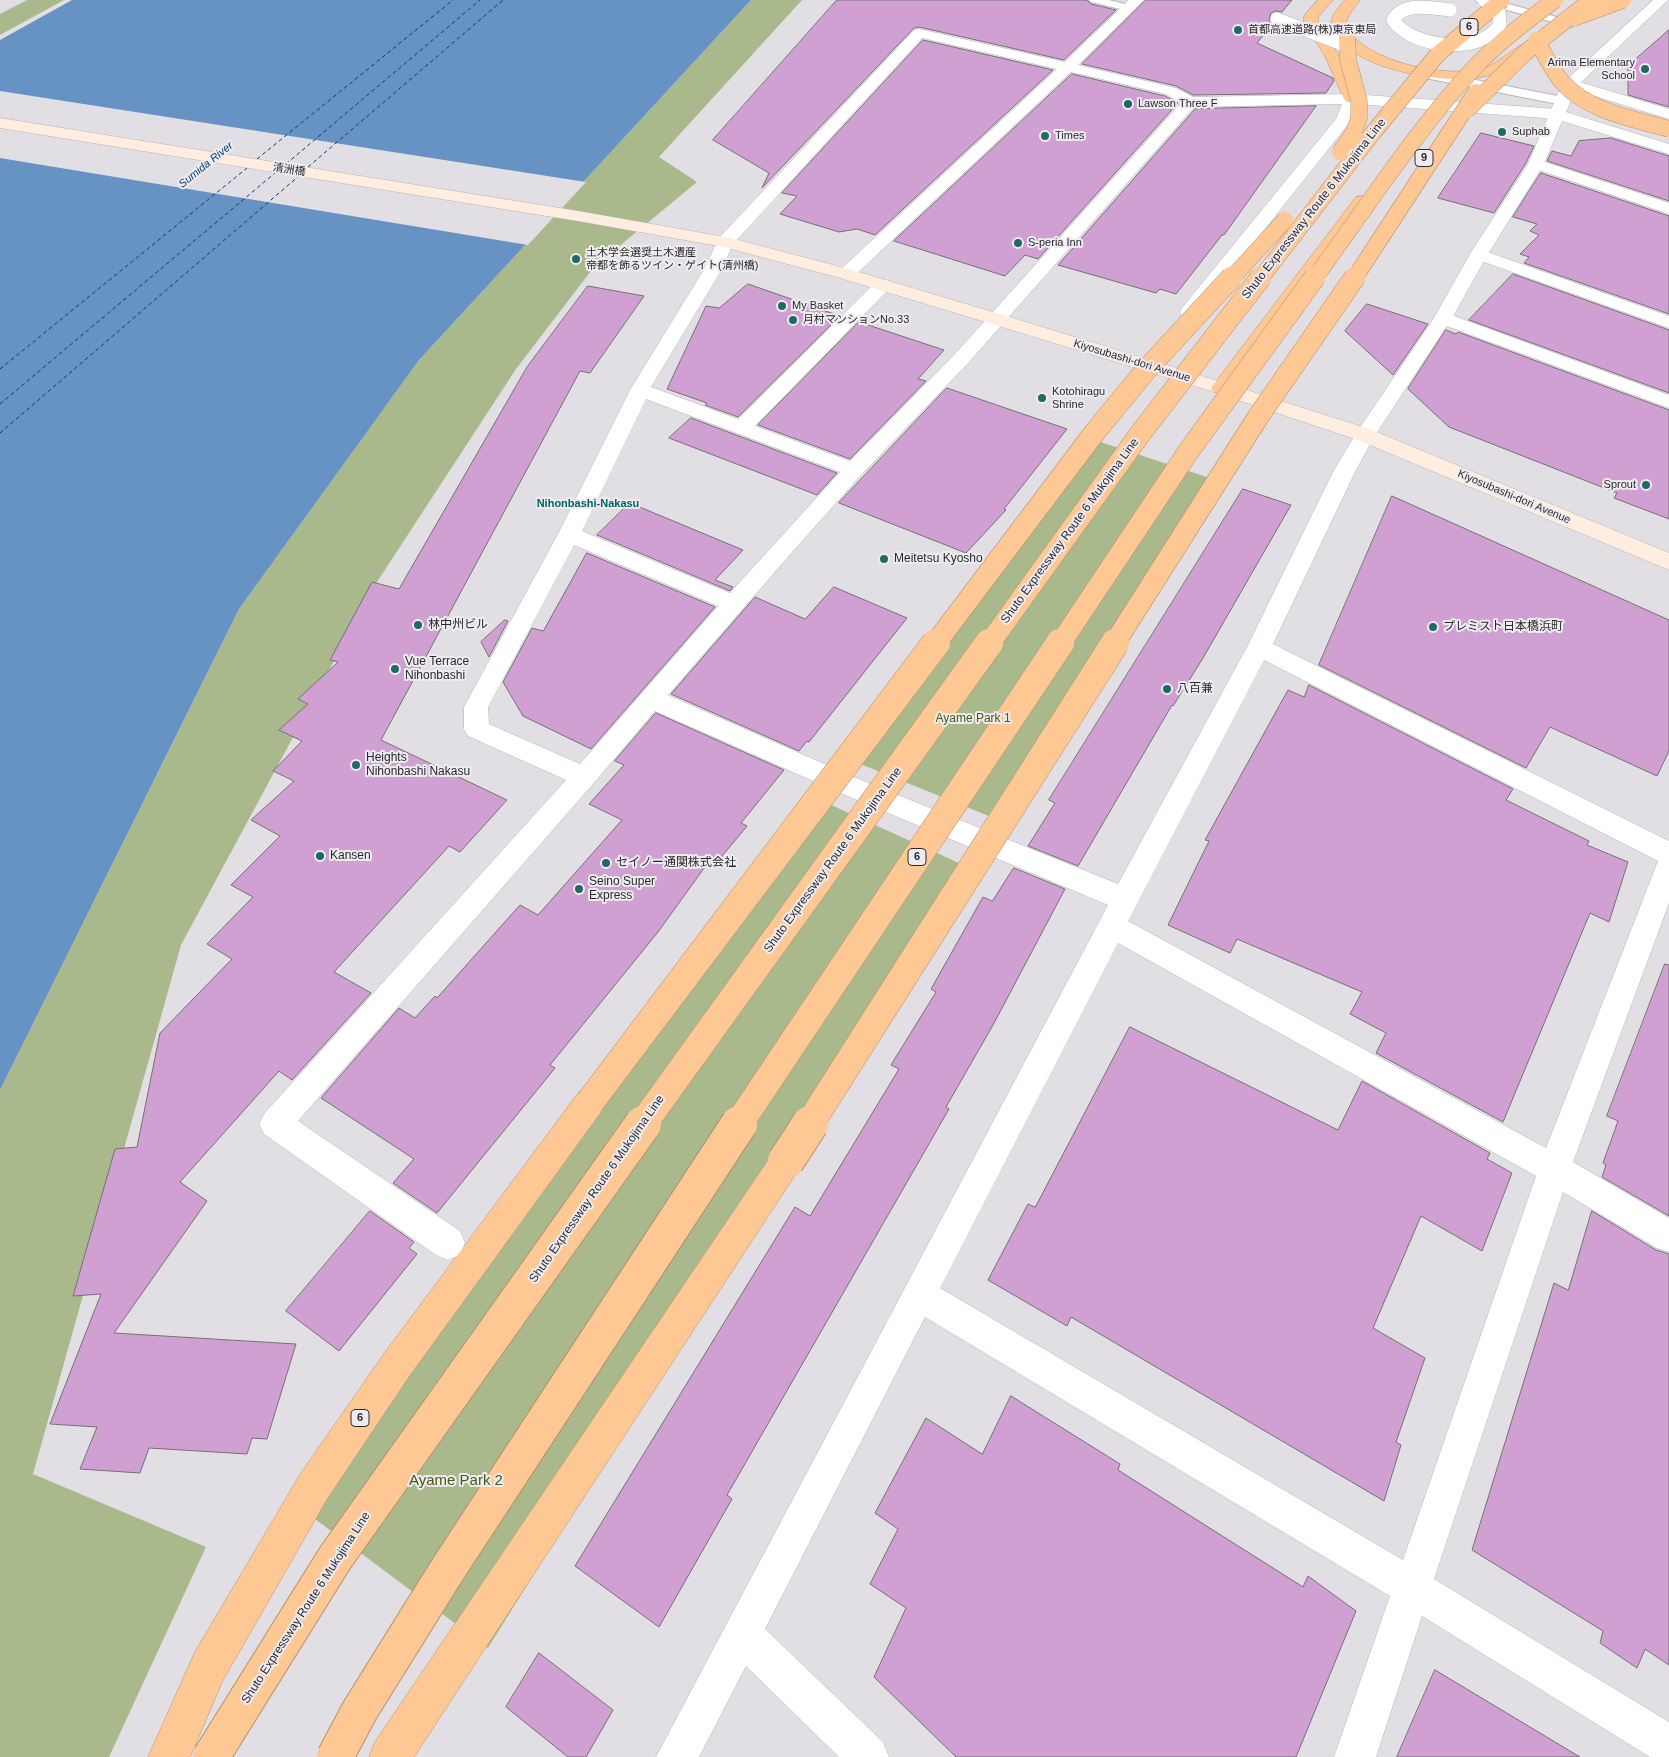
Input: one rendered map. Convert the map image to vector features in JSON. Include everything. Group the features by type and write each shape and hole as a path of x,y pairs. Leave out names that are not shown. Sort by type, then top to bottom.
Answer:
{"highway":[{"path":"1326,0 1311,16 1311,22 1333,58 1352,99"},
{"path":"1353,0 1343,9 1337,20 1342,32 1347,42 1383,61 1433,73 1470,74 1507,64"},
{"name":"Shuto Expressway Route 6 Mukojima Line","path":"212,1757 335,1558 649,1115 1134,442 1372,134 1438,55 1502,0"},
{"path":"1221,388 1378,180 1402,153 1536,40 1554,12 1586,0"},
{"name":"9","path":"1331,255 1366,226 1449,129 1517,59 1556,25 1591,0"},
{"path":"1554,12 1623,0"},
{"path":"1438,55 1470,5"},
{"name":"6","path":"335,1757 360,1710 446,1572 713,1162 1182,461 1427,124 1474,68 1522,24 1554,12"},
{"path":"1536,40 1558,75 1565,84 1578,94 1617,112 1669,128"},
{"name":"6","path":"170,1757 214,1658 314,1486 398,1364 590,1102 1095,432 1170,343 1283,223 1350,138 1358,124 1360,110 1348,60 1347,42"},
{"path":"390,1757 786,1161 1258,417 1375,248 1476,92"}],"main road":[{"name":"清洲橋","path":"0,123 578,216"},
{"name":"Kiyosubashi-dori Avenue","path":"578,216 725,242 846,274 1221,388 1365,435 1669,562"}],"street":[{"path":"677,1757 920,1295 1118,912 1259,647 1344,472 1365,435 1443,318 1479,254 1536,164 1570,84 1661,0"},
{"path":"846,274 1133,4"},
{"path":"584,777 477,729 476,707 569,534 640,390 712,271 725,242 919,33 1172,91 1190,102 1352,99 1560,108 1669,149"},
{"path":"1570,84 1669,114"},
{"path":"1146,366 1343,120 1352,99"},
{"path":"448,1243 275,1124 584,777 733,603 854,470 971,349 1190,102"},
{"path":"1536,164 1669,209"},
{"path":"1479,254 1669,322"},
{"path":"741,428 884,286"},
{"path":"1443,318 1669,402"},
{"path":"640,390 854,470"},
{"path":"569,534 733,603"},
{"path":"1259,647 1669,854"},
{"path":"650,698 847,785 1118,912 1669,1236"},
{"path":"1355,1757 1554,1169 1669,866"},
{"path":"920,1295 1413,1588 1669,1745"},
{"path":"742,1634 868,1757"}],"lane":[{"path":"1095,0 1133,4"},
{"path":"1353,0 1338,11 1334,18 1334,24 1336,30 1350,45 1371,58 1401,69 1560,108"},
{"path":"1470,5 1499,11 1503,20 1502,25 1497,30 1476,41 1460,43 1425,41 1406,34 1393,20 1397,13 1411,8 1470,5 1572,24"},
{"path":"1276,19 1347,42"}],"green space":[{"path":"27,0 64,0 0,35 0,14"},
{"path":"751,0 802,0 659,157 697,182 594,267 516,369 375,585 181,945 33,1474 206,1547 109,1757 0,1757 0,1090 239,609 419,360"},
{"name":"Ayame Park 1","path":"1079,435 1216,480 1006,823 843,757"},
{"name":"Ayame Park 2","path":"818,799 972,869 488,1648 295,1504"}],"water":[{"name":"Sumida River","path":"72,0 751,0 419,360 239,609 0,1090 0,40"}],"pier":[{"path":"0,91 586,182 528,245 0,158"}],"building":[{"path":"837,0 1087,0 1091,4 1116,10 1064,60 919,27 914,28 762,188 769,173 713,140"},
{"path":"1146,0 1292,0 1282,12 1276,11 1271,13 1269,20 1272,25 1257,43 1333,78 1334,81 1326,93 1193,95 1176,86 1082,64"},
{"name":"Arima Elementary School","path":"1669,30 1669,107 1628,95 1628,66"},
{"path":"923,40 1053,70 875,235 857,229 839,232 780,214 797,196 782,193"},
{"path":"1072,74 1165,96 1178,103 1038,259 1025,255 1005,276 894,241"},
{"path":"1316,106 1224,235 1222,235 1176,294 1160,289 1156,293 1058,265 1195,109"},
{"path":"1481,133 1534,146 1526,163 1494,213 1438,198"},
{"path":"1611,138 1669,156 1669,201 1547,161 1552,151 1571,156 1579,141"},
{"path":"1541,173 1669,216 1669,314 1524,263 1529,257 1520,254 1539,235 1530,231 1537,224 1513,217"},
{"path":"1513,274 1669,330 1669,393 1469,320"},
{"path":"748,284 840,316 738,417 705,405 707,403 667,389 706,306 719,308"},
{"path":"588,286 644,296 590,373 580,371 381,740 507,800 460,852 449,846 334,972 371,993 292,1080 279,1071 180,1182 207,1201 114,1333 296,1344 267,1439 252,1438 247,1454 149,1448 140,1473 80,1469 97,1427 50,1424 101,1294 73,1296 115,1149 137,1147 160,1033 232,959 207,944 253,897 231,885 280,836 251,820 294,781 273,771 302,741 279,730 308,704 298,699 338,662 330,660 372,582 399,589 527,367"},
{"path":"1367,304 1428,324 1393,375 1345,331"},
{"path":"859,322 944,350 918,379 926,381 850,459 758,425"},
{"path":"1446,330 1456,334 1458,332 1669,410 1669,519 1614,498 1617,493 1449,427 1408,389"},
{"path":"947,388 1067,429 1004,509 1006,510 966,553 839,503"},
{"path":"691,418 837,473 817,495 669,438"},
{"path":"1243,489 1291,505 1203,658 1172,705 1078,866 1028,846 1055,803 1049,800"},
{"path":"1392,496 1669,620 1669,751 1657,776 1550,727 1526,768 1319,665"},
{"path":"630,503 743,550 715,580 733,587 730,591 597,535"},
{"path":"587,553 715,607 591,749 523,716 503,682 532,628 543,631"},
{"path":"834,587 907,618 809,742 807,741 799,751 671,694 755,597 805,619"},
{"path":"505,620 508,621 489,657 481,642"},
{"path":"1309,685 1513,789 1506,800 1589,841 1587,845 1628,862 1609,922 1590,913 1503,1122 1376,1053 1386,1033 1350,1014 1362,992 1237,939 1230,953 1168,925 1209,841 1205,840 1288,690 1304,697"},
{"path":"656,713 784,770 741,823 747,826 713,867 707,864 658,932 550,1065 555,1068 437,1213 393,1183 414,1159 321,1098 399,1008 415,1018 435,996 437,998 520,905 538,915 622,820 589,804 624,765 615,761"},
{"path":"1014,868 1065,889 993,1025 946,1107 949,1109 727,1495 732,1499 659,1627 575,1566 795,1207 810,1216 899,1069 891,1065 936,992 931,989 983,897 992,901"},
{"path":"1665,964 1669,965 1669,1216 1602,1177 1606,1165 1603,1163 1618,1121 1607,1116"},
{"path":"1130,1027 1338,1130 1362,1081 1490,1153 1487,1159 1512,1173 1482,1251 1421,1216 1373,1328 1425,1358 1396,1442 1401,1445 1384,1501 1071,1317 1067,1326 988,1280 1028,1204 1035,1207"},
{"path":"370,1211 414,1242 409,1248 417,1254 339,1351 286,1311"},
{"path":"1592,1211 1656,1250 1669,1254 1669,1665 1645,1649 1637,1668 1600,1643 1603,1631 1472,1550 1554,1283 1568,1290"},
{"path":"1011,1396 1120,1464 1118,1470 1303,1587 1308,1576 1356,1611 1296,1757 956,1757 874,1677 906,1608 870,1584 898,1529 875,1513 926,1418 982,1454"},
{"path":"539,1653 613,1710 586,1757 568,1757 506,1707"},
{"path":"1435,1670 1580,1757 1397,1757"}],"ferry route":[{"path":"257,159 453,0"},
{"path":"286,164 480,0"},
{"path":"308,167 503,0"},
{"path":"0,369 247,168"},
{"path":"0,404 275,173"},
{"path":"0,433 300,175"}],"place":[{"name":"首都高速道路(株)東京東局","path":"1238,30"},
{"name":"Arima Elementary School","path":"1645,69"},
{"name":"Lawson Three F","path":"1128,104"},
{"name":"Suphab","path":"1502,132"},
{"name":"Times","path":"1045,136"},
{"name":"S-peria Inn","path":"1018,243"},
{"name":"土木学会選奨土木遺産 帝都を飾るツイン・ゲイト(清州橋)","path":"576,259"},
{"name":"My Basket","path":"782,306"},
{"name":"月村マンションNo.33","path":"793,320"},
{"name":"Kotohiragu Shrine","path":"1042,398"},
{"name":"Sprout","path":"1646,485"},
{"name":"Meitetsu Kyosho","path":"884,559"},
{"name":"林中州ビル","path":"418,625"},
{"name":"プレミスト日本橋浜町","path":"1433,627"},
{"name":"Vue Terrace Nihonbashi","path":"395,669"},
{"name":"八百兼","path":"1167,689"},
{"name":"Heights Nihonbashi Nakasu","path":"356,765"},
{"name":"Kansen","path":"320,856"},
{"name":"セイノー通関株式会社","path":"606,863"},
{"name":"Seino Super Express","path":"579,889"}],"district":[{"name":"Nihonbashi-Nakasu","path":"588,504"}]}
